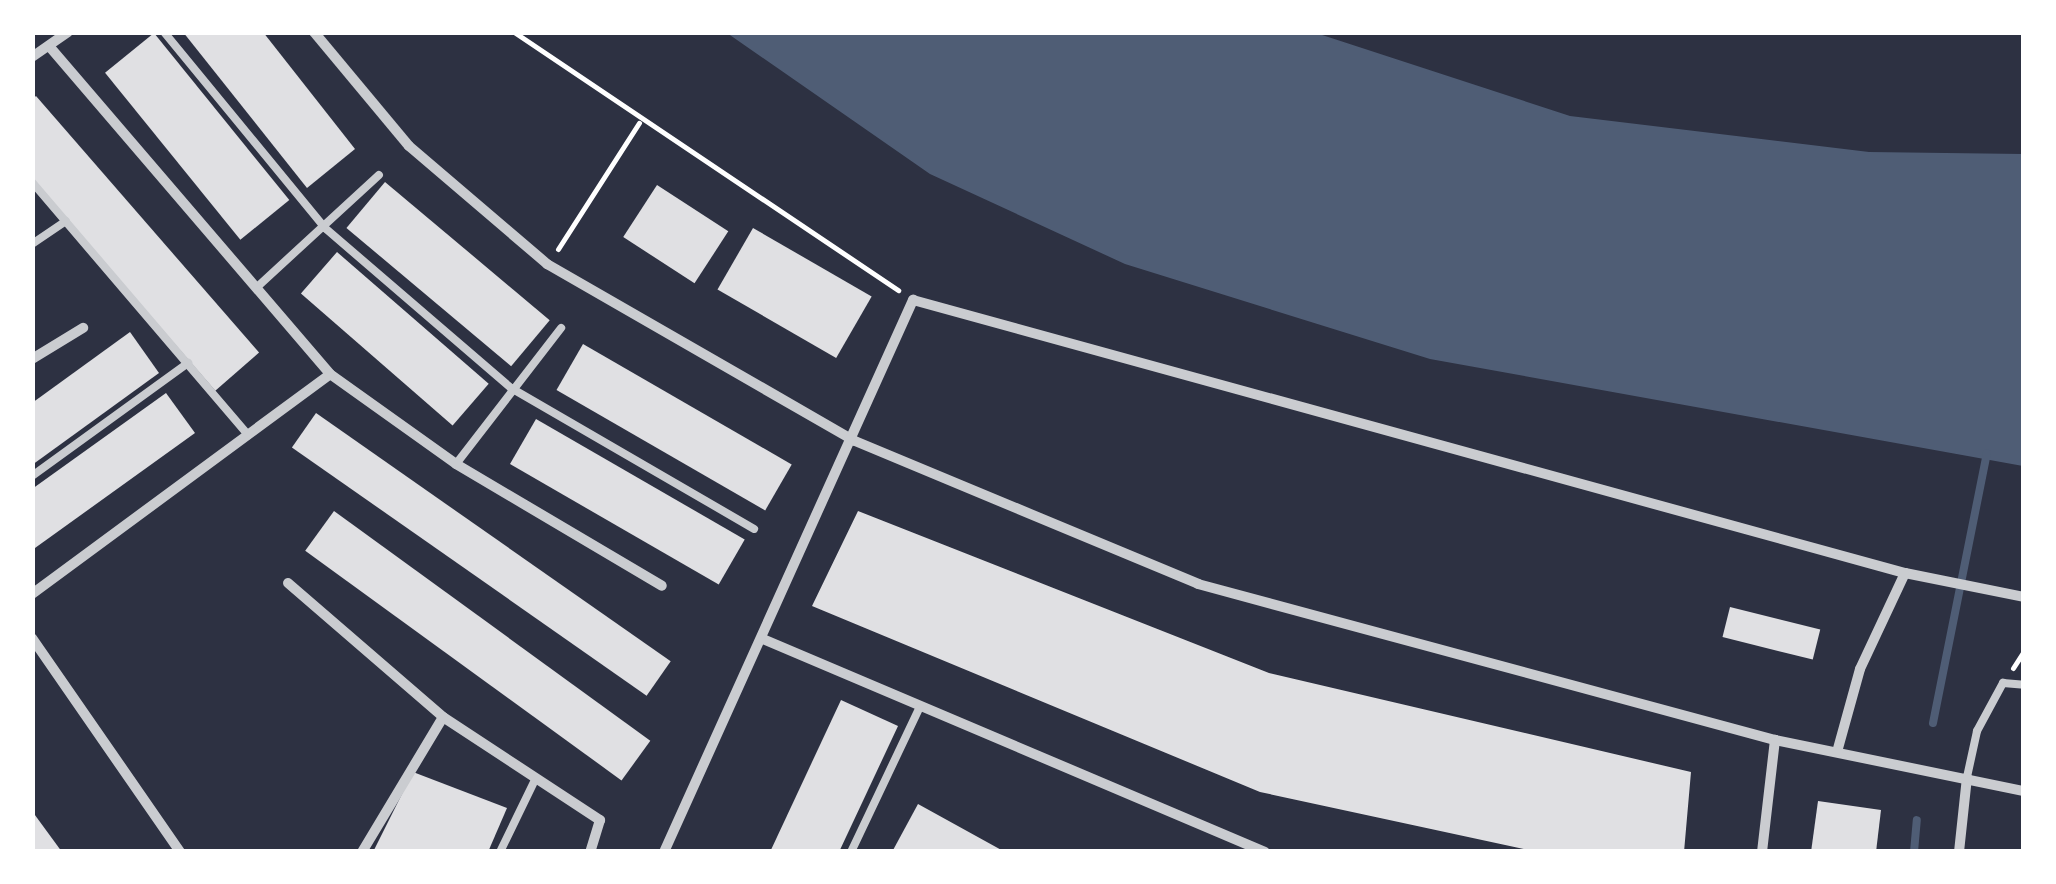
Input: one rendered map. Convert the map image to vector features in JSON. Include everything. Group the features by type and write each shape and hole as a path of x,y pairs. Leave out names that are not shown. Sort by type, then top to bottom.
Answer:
{"street":[{"path":"32,57 68,32"},
{"path":"314,32 409,146 548,264 855,440 1198,584 1776,740 2024,791"},
{"path":"48,46 330,374 456,464 662,586"},
{"path":"664,852 855,440 913,300 1904,573 2024,596"},
{"path":"32,359 83,328"},
{"path":"32,594 330,374"},
{"path":"1838,752 1872,639 1904,573"},
{"path":"288,583 443,718 534,782 600,820 590,852"},
{"path":"32,638 180,852"},
{"path":"762,639 1266,852"},
{"path":"362,852 443,718"},
{"path":"1762,852 1776,740"},
{"path":"1959,852 1966,777"}],"lane":[{"path":"164,32 325,228 511,388 754,529"},
{"path":"256,288 379,175"},
{"path":"32,182 248,435"},
{"path":"32,244 66,221"},
{"path":"456,464 561,328"},
{"path":"32,476 188,364"},
{"path":"1966,777 1977,731 2004,683 2024,685"},
{"path":"851,852 920,707"},
{"path":"500,852 534,782"}],"path":[{"path":"514,32 639,123 913,300"},
{"path":"548,264 639,123"}],"water":[{"path":"727,33 1316,33 1570,116 1869,152 2023,154 2023,466 1430,359 1125,264 930,174"}],"building":[{"path":"183,32 263,32 355,149 307,188"},
{"path":"154,33 289,200 240,240 105,73"},
{"path":"36,96 259,353 215,391 32,180 32,99"},
{"path":"385,182 550,320 511,366 346,228"},
{"path":"657,185 728,231 695,283 623,237"},
{"path":"753,228 872,297 836,358 718,289"},
{"path":"337,252 489,384 453,425 301,294"},
{"path":"130,332 159,373 32,465 32,403"},
{"path":"583,344 792,464 765,510 556,390"},
{"path":"166,393 195,433 35,548 32,489"},
{"path":"316,413 671,661 647,696 292,447"},
{"path":"536,419 745,540 719,585 510,464"},
{"path":"334,511 650,741 622,780 305,551"},
{"path":"858,511 1269,673 1691,772 1684,852 1537,852 1260,792 812,606"},
{"path":"1730,607 1820,629 1813,660 1723,637"},
{"path":"841,700 898,726 839,852 770,852"},
{"path":"413,772 507,808 488,852 373,852"},
{"path":"1818,801 1881,810 1876,852 1811,852"},
{"path":"918,804 1005,852 892,852"},
{"path":"32,811 62,852 32,852"}],"waterway":[{"path":"1933,723 1987,453"},
{"path":"1914,852 1917,820"}]}
